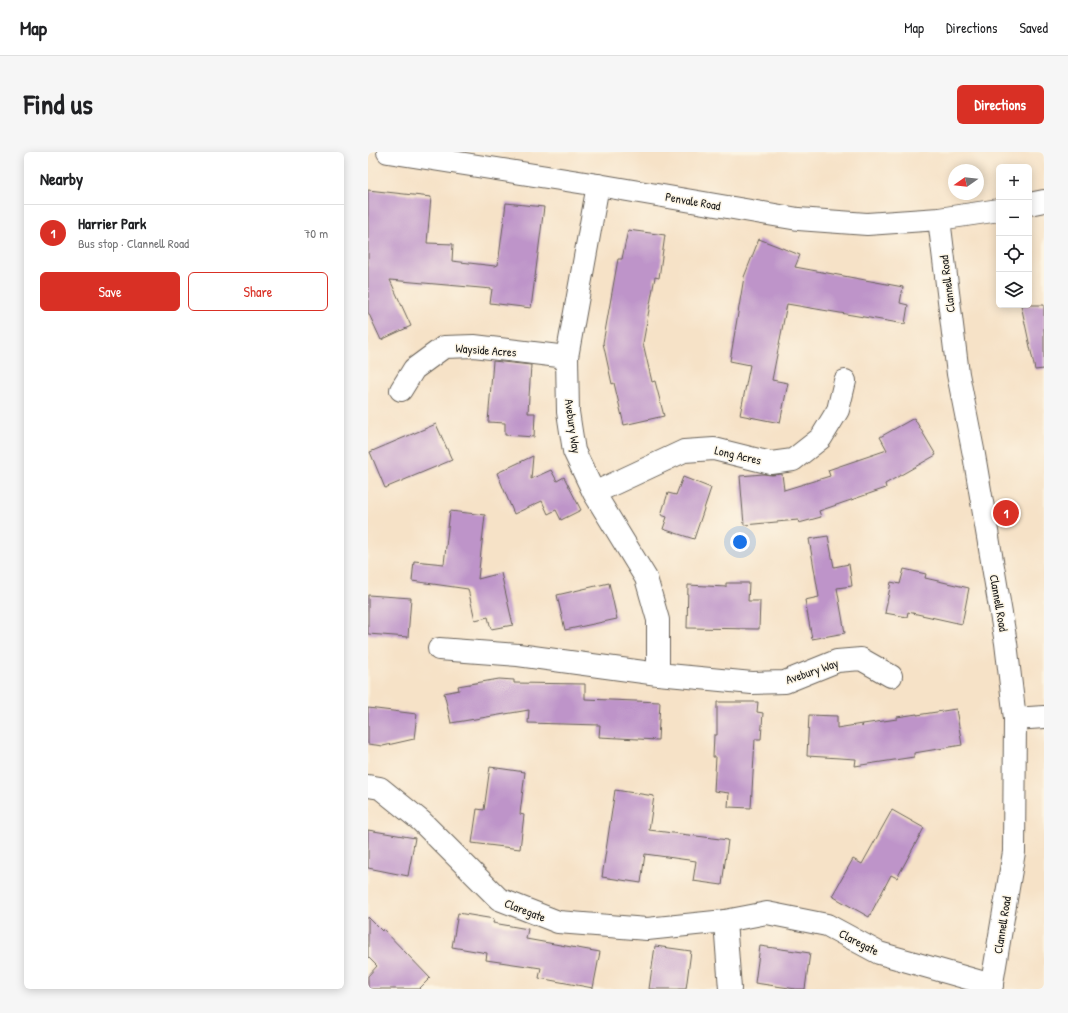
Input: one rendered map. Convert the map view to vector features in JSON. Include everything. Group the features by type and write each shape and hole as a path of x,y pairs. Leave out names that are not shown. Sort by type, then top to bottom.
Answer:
{"street":[{"name":"Penvale Road","path":"388,152 598,185 798,219 867,224 940,220 996,211"},
{"name":"Avebury Way","path":"598,185 567,357 568,412 574,451 594,493 646,578 658,620 658,674"},
{"path":"1032,203 1044,201"},
{"name":"Clannell Road","path":"940,220 958,374 974,455 1006,643 1015,720 1014,852 991,987"},
{"name":"Wayside Acres","path":"401,390 414,369 444,347 474,346 567,357"},
{"name":"Long Acres","path":"594,493 684,451 714,449 771,463 793,460 820,438 838,410 845,381"},
{"name":"Avebury Way","path":"439,649 518,655 658,674 752,683 785,682 837,661 861,659 891,676"},
{"path":"1015,720 1044,717"},
{"name":"Claregate","path":"368,786 380,788 421,821 498,900 558,922 647,929 725,921 767,913 827,925 879,953 991,987"},
{"path":"725,921 730,989"}],"building":[{"path":"368,190 431,197 427,243 453,244 452,261 495,266 498,265 506,203 544,207 531,308 490,303 492,289 390,280 411,326 381,340 368,312"},
{"path":"628,230 665,235 659,278 655,277 643,343 652,382 655,381 664,416 624,425 614,383 612,384 603,343 618,259 622,259"},
{"path":"759,239 800,255 795,267 903,287 900,303 908,305 905,324 787,304 772,380 788,383 780,423 740,415 750,365 730,361 744,277"},
{"path":"1032,305 1044,305 1044,369 1035,370 1022,308 1032,308"},
{"path":"493,361 531,365 528,413 535,413 534,437 505,435 505,423 488,422"},
{"path":"914,418 936,455 885,484 886,488 819,511 821,517 799,523 798,520 744,525 740,476 782,474 784,490 830,476 828,470 887,450 880,437"},
{"path":"436,424 452,460 385,488 370,452"},
{"path":"533,456 531,479 551,470 557,481 564,477 581,510 561,520 556,510 548,514 542,501 514,514 497,473"},
{"path":"683,477 711,488 694,539 663,529 667,517 661,515 668,493 676,495"},
{"path":"450,511 485,515 478,579 501,573 513,625 491,629 488,617 475,620 468,589 412,581 414,561 444,564"},
{"path":"828,536 834,567 849,564 852,586 837,588 845,633 812,639 805,600 819,597 809,539"},
{"path":"904,569 926,574 925,578 969,588 962,624 908,612 907,617 885,613 891,582 900,584"},
{"path":"609,583 617,619 565,630 557,595"},
{"path":"726,583 749,583 748,601 760,601 759,629 687,628 688,585 726,587"},
{"path":"368,595 411,598 408,637 368,634"},
{"path":"499,679 514,680 514,683 585,684 585,699 660,702 658,740 599,737 600,725 528,723 529,710 451,723 444,693 459,690 458,686"},
{"path":"717,702 758,702 757,712 763,713 761,739 755,739 751,808 728,807 729,793 714,791 716,757 713,757 714,735 717,735"},
{"path":"368,708 417,714 414,739 383,746 368,744"},
{"path":"956,709 962,745 914,753 914,757 855,766 856,759 807,756 809,715 837,716 837,728 862,724 862,727 863,724 897,719 897,717"},
{"path":"490,767 525,772 520,814 524,815 520,849 472,843 477,809 484,810"},
{"path":"615,790 654,796 649,830 728,840 722,885 693,881 696,861 645,854 641,883 602,877"},
{"path":"892,810 924,828 897,878 891,875 869,917 832,896 853,859 862,864"},
{"path":"368,830 415,838 408,876 368,868"},
{"path":"458,913 494,919 493,923 528,929 526,939 600,952 593,988 539,978 541,968 486,960 487,953 452,947"},
{"path":"368,917 382,931 383,929 430,978 419,989 368,989 368,976 377,966 368,957"},
{"path":"655,946 691,951 686,989 649,989"},
{"path":"760,946 810,953 805,989 755,983"}],"place":[{"name":"Harrier Park","path":"1006,513"}]}
